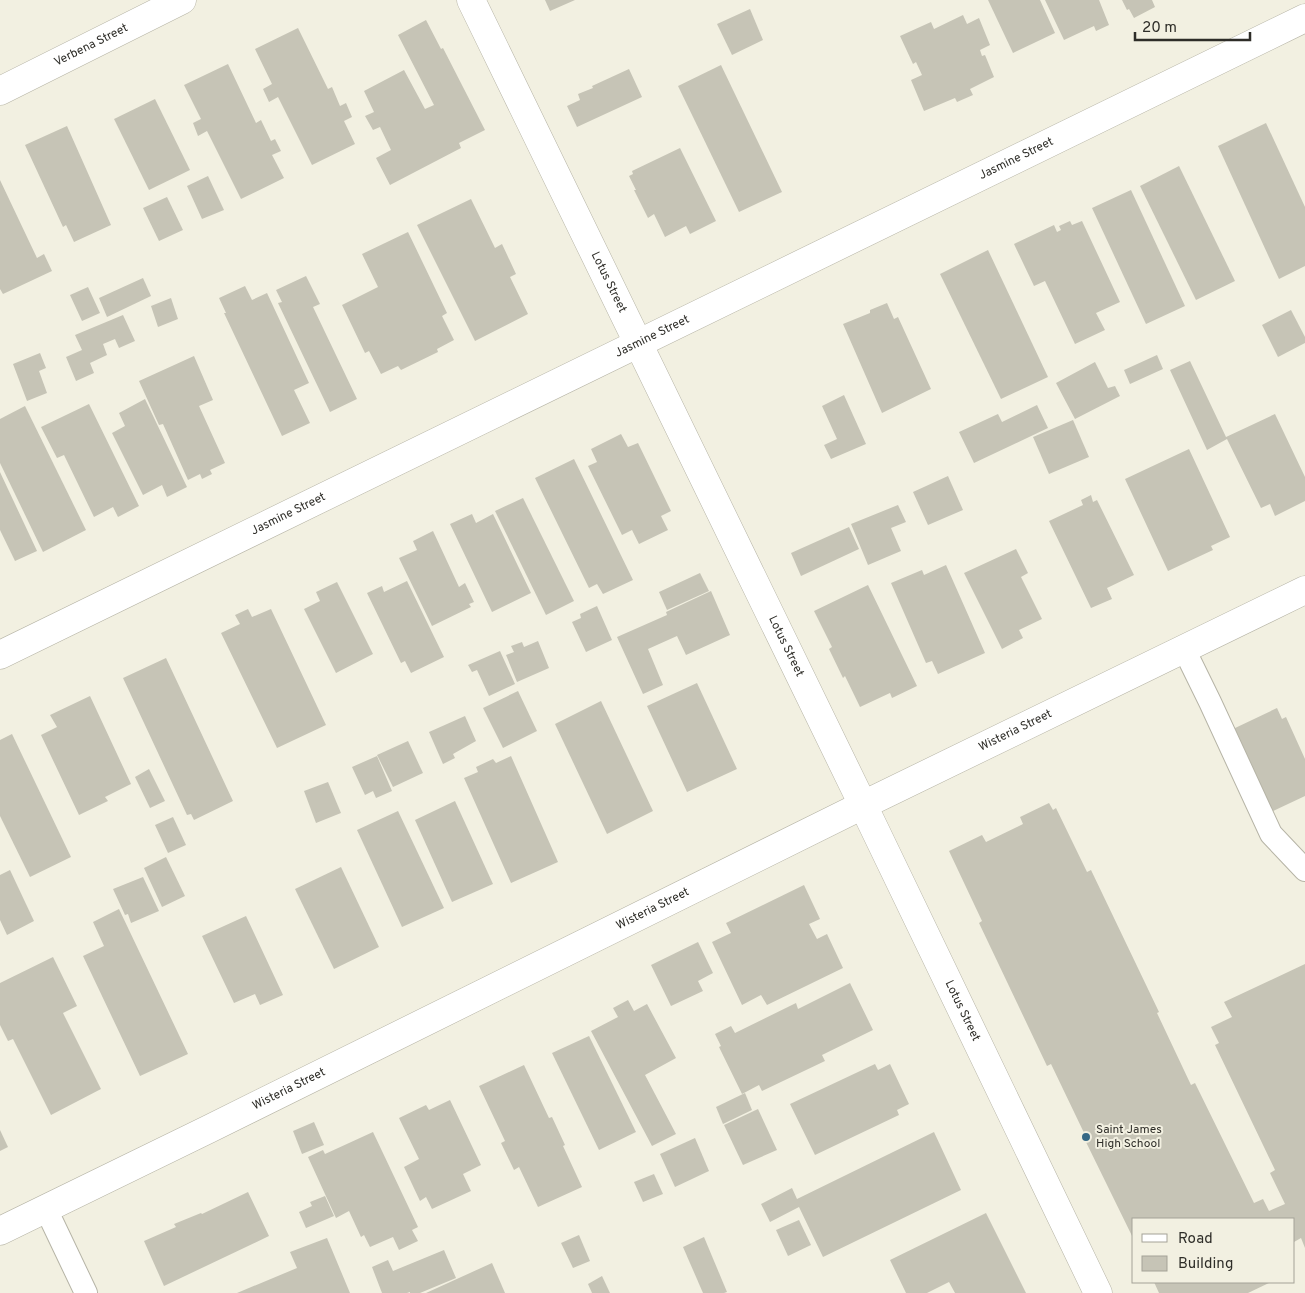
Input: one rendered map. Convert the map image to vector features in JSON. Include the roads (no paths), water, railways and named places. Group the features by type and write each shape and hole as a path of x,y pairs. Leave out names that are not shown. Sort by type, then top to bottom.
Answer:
{"street":[{"name":"Verbena Street","path":"0,91 182,0"},
{"name":"Lotus Street","path":"471,0 864,805 1098,1293"},
{"name":"Jasmine Street","path":"0,655 1305,18"},
{"name":"Wisteria Street","path":"0,1231 1305,590"}],"lane":[{"path":"1184,649 1271,834 1305,870"},
{"path":"46,1209 86,1293"}],"place":[{"name":"Saint James High School","path":"1086,1137"}]}
